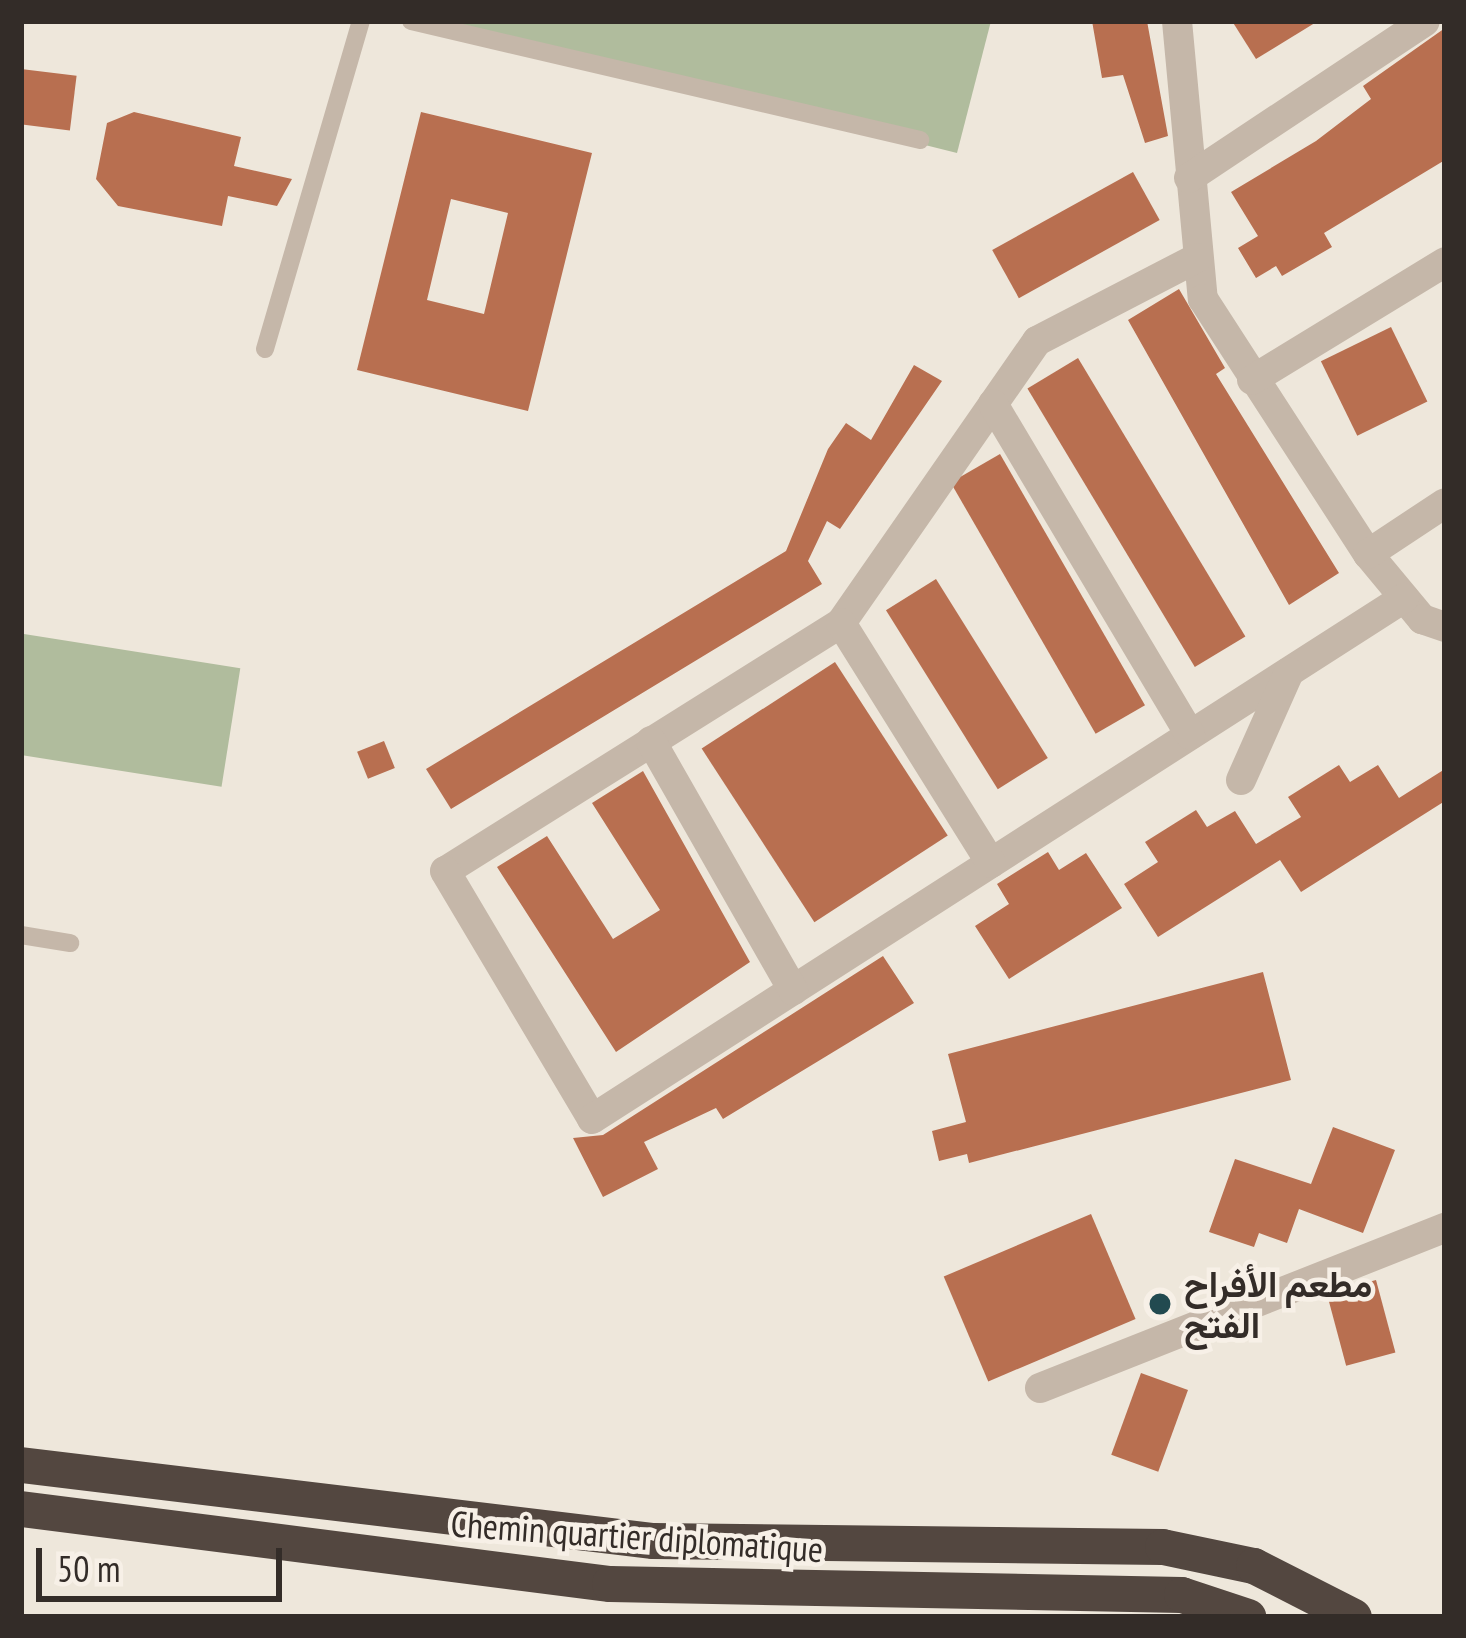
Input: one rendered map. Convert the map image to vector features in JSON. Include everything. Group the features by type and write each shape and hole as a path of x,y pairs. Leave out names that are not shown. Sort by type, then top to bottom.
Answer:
{"highway":[{"path":"21,1465 653,1540 1163,1546 1254,1566 1354,1617"},
{"name":"Chemin quartier diplomatique","path":"21,1509 524,1576 738,1592 1182,1594 1248,1617"}],"street":[{"path":"1177,21 1203,299 1368,554 1404,598 1445,627"},
{"path":"1189,178 1425,21"},
{"path":"1197,257 1037,340 841,622 445,871 592,1119 1404,598"},
{"path":"1252,380 1445,262"},
{"path":"993,404 1190,735"},
{"path":"1368,554 1445,503"},
{"path":"841,622 991,863"},
{"path":"1241,781 1289,672"},
{"path":"651,741 793,990"},
{"path":"1040,1388 1445,1228"}],"lane":[{"path":"265,349 361,21"},
{"path":"411,21 920,140"},
{"path":"21,934 70,943"}],"green space":[{"path":"428,21 991,21 957,153"},
{"path":"24,634 240,668 222,787 21,755"}],"building":[{"path":"1092,21 1147,21 1168,136 1145,143 1123,75 1102,78"},
{"path":"1232,21 1318,21 1256,59"},
{"path":"1445,28 1445,160 1324,233 1332,247 1282,276 1276,266 1256,278 1238,248 1258,236 1231,192 1316,141 1371,99 1363,86"},
{"path":"21,69 77,76 70,130 21,124"},
{"path":"134,112 241,137 234,166 292,179 277,206 228,196 222,226 118,206 96,179 107,123"},
{"path":"421,112 592,153 528,411 357,370","holes":["451,199 508,213 484,314 427,300"]},
{"path":"1133,172 1160,220 1019,298 992,250"},
{"path":"1179,289 1225,368 1216,374 1339,573 1289,605 1128,320"},
{"path":"1391,327 1427,402 1357,436 1321,361"},
{"path":"1078,358 1245,637 1195,667 1027,388"},
{"path":"914,365 942,381 840,529 827,521 808,561 822,584 451,809 426,769 786,551 828,449 846,423 871,440"},
{"path":"1000,454 1145,705 1096,734 951,482"},
{"path":"936,579 1048,758 998,789 886,610"},
{"path":"835,662 948,836 814,922 702,749"},
{"path":"384,741 395,768 368,779 357,752"},
{"path":"1339,765 1350,782 1378,765 1399,798 1445,769 1445,801 1301,892 1280,860 1158,937 1124,884 1158,862 1145,842 1196,810 1207,827 1235,811 1256,844 1301,817 1288,797"},
{"path":"643,771 750,962 616,1052 497,867 547,836 613,939 660,910 592,803"},
{"path":"1048,852 1059,870 1086,853 1122,908 1009,979 975,926 1009,904 997,884"},
{"path":"883,956 914,1003 723,1119 716,1108 644,1142 658,1169 603,1197 573,1138 603,1135"},
{"path":"1263,972 1291,1080 969,1163 967,1154 939,1161 932,1131 966,1122 948,1054"},
{"path":"1333,1127 1395,1150 1363,1233 1299,1209 1287,1243 1259,1233 1254,1247 1209,1232 1235,1159 1311,1184"},
{"path":"1091,1214 1136,1319 988,1381 944,1277"},
{"path":"1376,1280 1395,1352 1346,1366 1327,1293"},
{"path":"1141,1373 1188,1390 1158,1472 1111,1455"}],"place":[{"name":"مطعم الأفراح الفتح","path":"1160,1304"}]}
